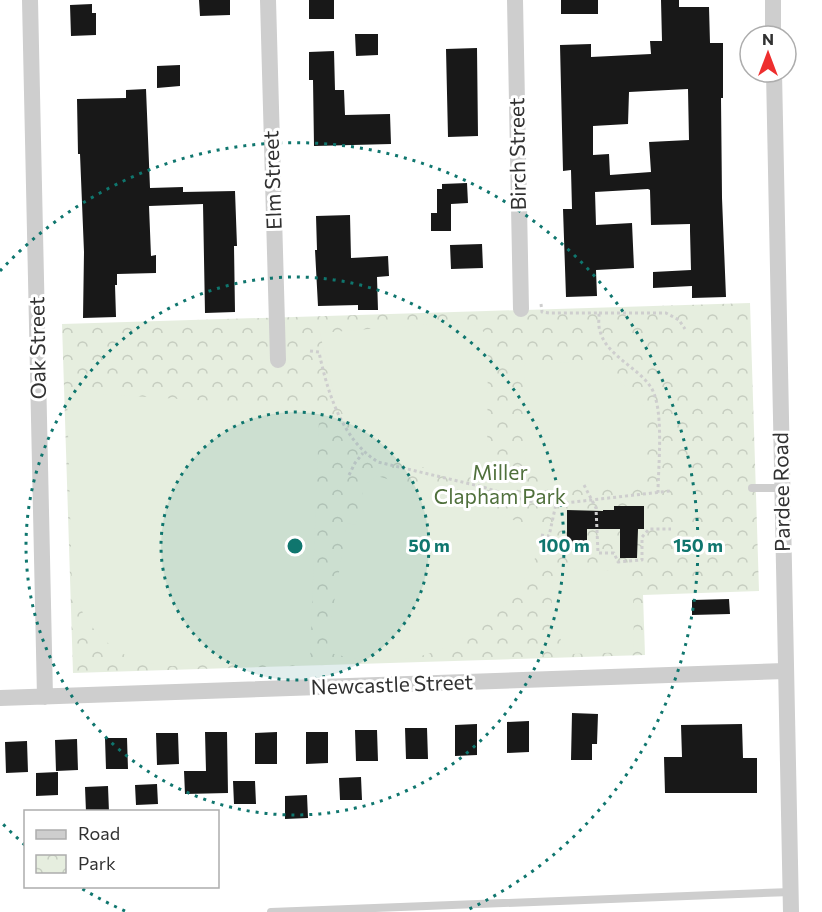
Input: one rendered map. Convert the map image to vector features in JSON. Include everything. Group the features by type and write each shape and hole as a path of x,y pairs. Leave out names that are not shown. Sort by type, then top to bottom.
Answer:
{"street":[{"name":"Oak Street","path":"30,0 45,697"},
{"name":"Elm Street","path":"268,0 279,360"},
{"name":"Birch Street","path":"515,0 521,309"},
{"path":"773,0 773,24"},
{"name":"Pardee Road","path":"774,84 791,912"},
{"name":"Newcastle Street","path":"0,698 785,671"}],"lane":[{"path":"752,488 782,488"},
{"path":"271,912 791,892"}],"path":[{"path":"541,304 542,312 549,313 666,312 679,320 685,329"},
{"path":"599,312 600,330 605,342 651,386 657,402 659,420 658,493"},
{"path":"310,351 319,352 324,380 338,412 363,453 378,462 483,487 526,501 556,504 670,491"},
{"path":"349,475 363,453"},
{"path":"584,485 596,508 598,553 614,553 618,562 642,560 642,537 649,529 670,529"},
{"path":"541,535 549,536 556,504"}],"green space":[{"name":"Miller Clapham Park","path":"750,303 759,591 643,595 645,655 73,673 62,324"},
{"path":"469,321 488,335 487,481 388,460 368,451 346,420 334,396 320,333"},
{"path":"601,361 645,407 646,485 545,485 526,465 524,364"},
{"path":"67,392 310,407 319,419 310,662 170,666 146,663 123,654 101,638 85,618 72,587"},
{"path":"377,476 417,488 421,481 542,532 538,552 522,583 495,616 478,630 459,641 419,657 376,661 326,652 347,523 356,525 364,485"},
{"path":"554,569 625,571 633,581 634,652 572,654 558,635 552,614"}],"building":[{"path":"199,0 230,0 230,15 200,16"},
{"path":"309,0 334,0 334,19 309,19"},
{"path":"561,0 598,0 598,14 561,14"},
{"path":"661,0 679,0 679,7 709,7 710,43 723,43 722,198 726,297 692,298 692,286 653,288 653,272 691,270 690,224 651,225 650,190 648,189 595,192 596,225 632,223 634,268 596,270 597,296 566,297 563,209 572,209 571,170 563,171 560,45 591,44 591,57 651,54 650,41 662,41","holes":["688,89 689,140 649,142 651,172 610,175 609,154 593,155 593,126 628,124 629,92"]},
{"path":"92,4 92,13 96,13 96,35 71,36 70,5"},
{"path":"355,34 378,34 378,55 356,56"},
{"path":"477,48 478,136 448,137 446,49"},
{"path":"334,51 335,90 344,90 345,115 390,114 391,144 314,146 313,80 309,80 309,52"},
{"path":"180,65 180,86 157,88 157,66"},
{"path":"146,89 150,188 183,187 183,192 235,191 237,246 234,246 235,312 205,313 203,204 149,206 151,256 156,255 156,273 117,274 116,317 83,318 84,252 77,99 126,98 126,90"},
{"path":"467,183 468,203 451,204 451,231 431,231 431,213 437,213 437,189 442,189 442,184"},
{"path":"350,215 351,258 388,256 389,276 377,277 378,310 358,310 358,305 318,306 316,216"},
{"path":"482,244 483,268 451,269 450,245"},
{"path":"614,506 644,506 644,529 638,529 637,558 620,558 620,529 587,529 587,550 567,550 567,510 603,511 614,510"},
{"path":"729,599 730,614 692,615 692,600"},
{"path":"572,713 598,714 597,744 592,744 592,760 571,760"},
{"path":"529,721 529,752 507,753 507,722"},
{"path":"477,724 477,755 455,756 455,725"},
{"path":"742,724 743,758 757,758 757,793 665,793 664,757 682,757 681,725"},
{"path":"405,728 427,728 428,759 406,759"},
{"path":"355,730 377,730 378,761 356,761"},
{"path":"205,732 227,732 228,793 185,794 184,771 206,771"},
{"path":"277,732 277,764 255,764 255,733"},
{"path":"306,732 328,732 328,763 306,764"},
{"path":"156,733 178,733 179,764 157,765"},
{"path":"105,738 127,738 128,769 106,769"},
{"path":"77,739 78,770 56,771 55,740"},
{"path":"27,741 28,772 6,773 5,742"},
{"path":"58,772 58,795 36,796 36,773"},
{"path":"361,777 362,800 340,800 339,778"},
{"path":"233,781 255,781 256,804 234,804"},
{"path":"157,784 158,804 136,805 135,785"},
{"path":"108,786 109,810 86,810 85,787"},
{"path":"307,795 308,818 285,819 285,796"}]}
